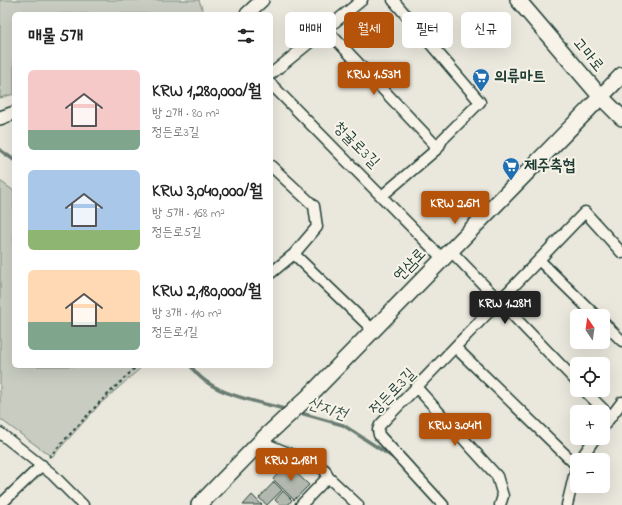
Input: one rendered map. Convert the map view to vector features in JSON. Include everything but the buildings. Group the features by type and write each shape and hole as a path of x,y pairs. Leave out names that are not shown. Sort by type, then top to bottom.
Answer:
{"main road":[{"name":"고마로","path":"518,0 600,96 622,118"},
{"name":"연삼로","path":"263,439 309,396 622,75"},
{"path":"199,505 263,439"}],"street":[{"path":"249,12 262,0"},
{"path":"336,21 362,0"},
{"path":"382,195 438,148 442,140 480,102 393,0"},
{"path":"336,40 438,148"},
{"path":"273,72 303,48"},
{"name":"청귤로3길","path":"273,86 382,195 446,254"},
{"path":"0,118 12,114"},
{"path":"273,168 314,206 317,227 294,254 273,271"},
{"name":"정든로3길","path":"443,505 379,435 378,430 585,212 622,253"},
{"path":"294,254 373,330"},
{"path":"446,254 499,303 570,375"},
{"path":"539,260 589,309"},
{"path":"610,329 622,341"},
{"path":"456,348 570,455"},
{"path":"417,388 497,476 503,496 500,505"},
{"path":"591,397 611,417 622,402"},
{"path":"0,433 42,466 83,505"},
{"path":"263,439 325,470 328,477 358,505"},
{"path":"2,499 42,466"},
{"path":"301,505 328,477"},
{"path":"567,505 570,493"}],"path":[{"path":"42,466 99,402 135,368"}],"shaded area":[{"path":"0,0 199,0 203,12 12,12 12,95 0,98"},
{"path":"0,181 12,190 12,368 141,368 100,404 52,457 0,419"}],"waterway":[{"name":"산지천","path":"0,150 12,159"},
{"name":"산지천","path":"193,368 199,376 209,384 221,390 248,400 288,410"},
{"name":"산지천","path":"297,412 343,425 394,458"}],"place":[{"name":"의류마트","path":"481,92"},
{"name":"제주축협","path":"511,181"}]}
